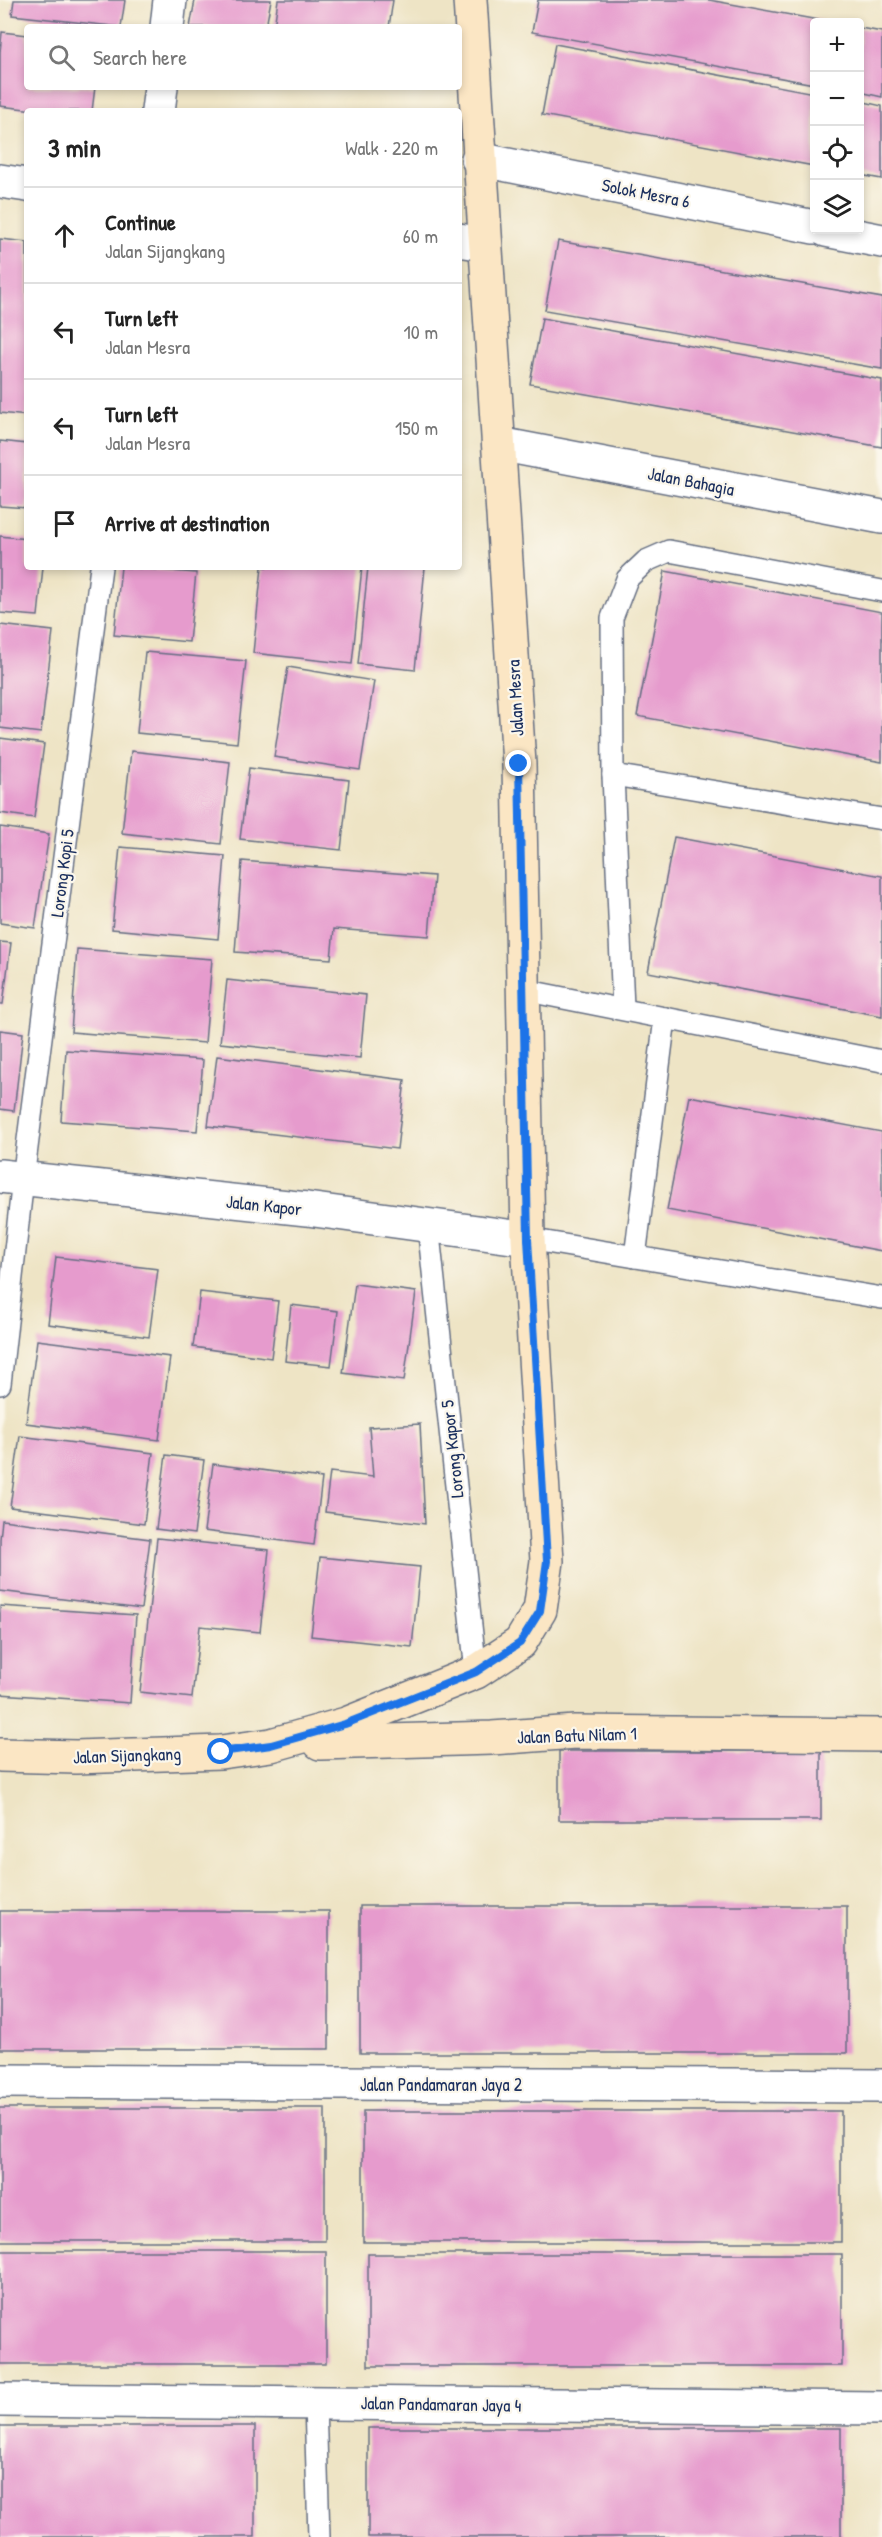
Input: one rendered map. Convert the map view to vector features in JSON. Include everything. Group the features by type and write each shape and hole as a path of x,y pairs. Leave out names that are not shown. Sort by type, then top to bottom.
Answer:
{"street":[{"path":"167,24 170,0"},
{"name":"Jalan Mesra","path":"470,0 478,159 472,242 499,444 519,764 528,1239 547,1561 540,1611 520,1643"},
{"path":"158,108 161,90"},
{"name":"Solok Mesra 6","path":"478,159 810,226"},
{"path":"0,181 24,185"},
{"path":"846,234 882,241"},
{"name":"Jalan Bahagia","path":"499,444 882,517"},
{"name":"Jalan Kapor","path":"11,1178 295,1208 528,1239"},
{"name":"Jalan Sijangkang","path":"0,1755 76,1756 221,1752 271,1745 345,1724 476,1672 520,1643"},
{"name":"Jalan Batu Nilam 1","path":"271,1745 492,1738 575,1732 882,1735"},
{"name":"Jalan Pandamaran Jaya 2","path":"0,2081 882,2086"},
{"name":"Jalan Pandamaran Jaya 4","path":"0,2400 882,2408"}],"lane":[{"path":"623,1008 613,775 612,618 627,579 646,561 669,551 882,591"},
{"name":"Lorong Kopi 5","path":"0,1384 11,1178 101,570"},
{"path":"613,775 882,819"},
{"path":"524,990 882,1061"},
{"path":"635,1257 665,1018"},
{"name":"Lorong Kapor 5","path":"428,1225 476,1672"},
{"path":"528,1239 882,1298"},
{"path":"315,2403 319,2537"}],"building":[{"path":"14,0 125,0 121,24 94,24 12,15"},
{"path":"195,0 271,0 267,24 191,24"},
{"path":"278,0 393,0 389,24 274,24"},
{"path":"538,0 709,0 810,18 810,83 532,32"},
{"path":"864,29 882,32 882,97 864,93"},
{"path":"2,32 24,35 24,90 95,90 92,108 24,109 0,106"},
{"path":"555,44 810,92 810,165 542,115"},
{"path":"864,102 882,106 882,179 864,176"},
{"path":"0,239 24,242 24,416 0,413"},
{"path":"558,241 882,298 882,369 545,310"},
{"path":"542,318 882,380 882,447 530,384"},
{"path":"0,441 24,444 24,508 0,506"},
{"path":"0,536 24,539 24,570 43,570 38,616 0,613"},
{"path":"121,570 196,573 189,642 114,635"},
{"path":"262,570 362,570 352,664 253,653"},
{"path":"368,570 425,570 415,670 358,664"},
{"path":"665,571 882,612 882,762 637,716"},
{"path":"0,625 53,631 41,733 0,728"},
{"path":"145,652 246,661 237,743 137,733"},
{"path":"288,667 374,681 360,770 274,757"},
{"path":"0,738 44,744 34,818 0,813"},
{"path":"131,751 230,762 221,844 122,833"},
{"path":"249,768 349,780 341,850 240,839"},
{"path":"0,827 49,834 35,928 0,923"},
{"path":"674,837 882,876 882,1016 648,972"},
{"path":"120,847 225,856 218,939 112,929"},
{"path":"242,861 434,876 429,936 334,929 331,959 235,952"},
{"path":"0,942 11,943 3,1004 0,1004"},
{"path":"77,949 212,959 205,1043 71,1032"},
{"path":"227,980 366,995 360,1058 220,1043"},
{"path":"0,1030 23,1033 14,1111 0,1109"},
{"path":"66,1050 203,1060 197,1131 61,1121"},
{"path":"217,1056 405,1080 397,1149 208,1126"},
{"path":"689,1096 882,1132 882,1251 667,1210"},
{"path":"56,1257 158,1269 149,1337 48,1324"},
{"path":"355,1284 416,1292 404,1381 343,1373"},
{"path":"200,1292 278,1301 271,1358 193,1347"},
{"path":"291,1305 338,1311 331,1366 285,1361"},
{"path":"37,1340 170,1357 159,1440 26,1423"},
{"path":"420,1424 425,1524 325,1512 330,1472 373,1477 369,1427"},
{"path":"20,1436 153,1453 144,1524 10,1507"},
{"path":"166,1455 204,1460 194,1534 156,1529"},
{"path":"213,1464 322,1478 314,1545 204,1531"},
{"path":"2,1520 150,1539 141,1609 0,1591"},
{"path":"157,1538 269,1550 260,1632 200,1626 192,1698 140,1692"},
{"path":"320,1557 420,1567 412,1647 311,1636"},
{"path":"0,1606 136,1615 130,1703 0,1694"},
{"path":"559,1751 821,1751 821,1820 559,1820"},
{"path":"360,1906 847,1906 847,2053 360,2053"},
{"path":"0,1911 329,1911 329,2049 0,2049"},
{"path":"0,2108 325,2108 325,2241 0,2241"},
{"path":"363,2111 841,2111 841,2242 363,2242"},
{"path":"0,2251 326,2251 326,2364 0,2364"},
{"path":"368,2254 842,2254 842,2366 368,2366"},
{"path":"0,2426 255,2426 255,2537 0,2537"},
{"path":"368,2428 841,2428 841,2537 368,2537"}],"route":[{"path":"221,1752 271,1745 345,1724 476,1672 520,1643 540,1611 547,1561 528,1239 519,764"}]}
